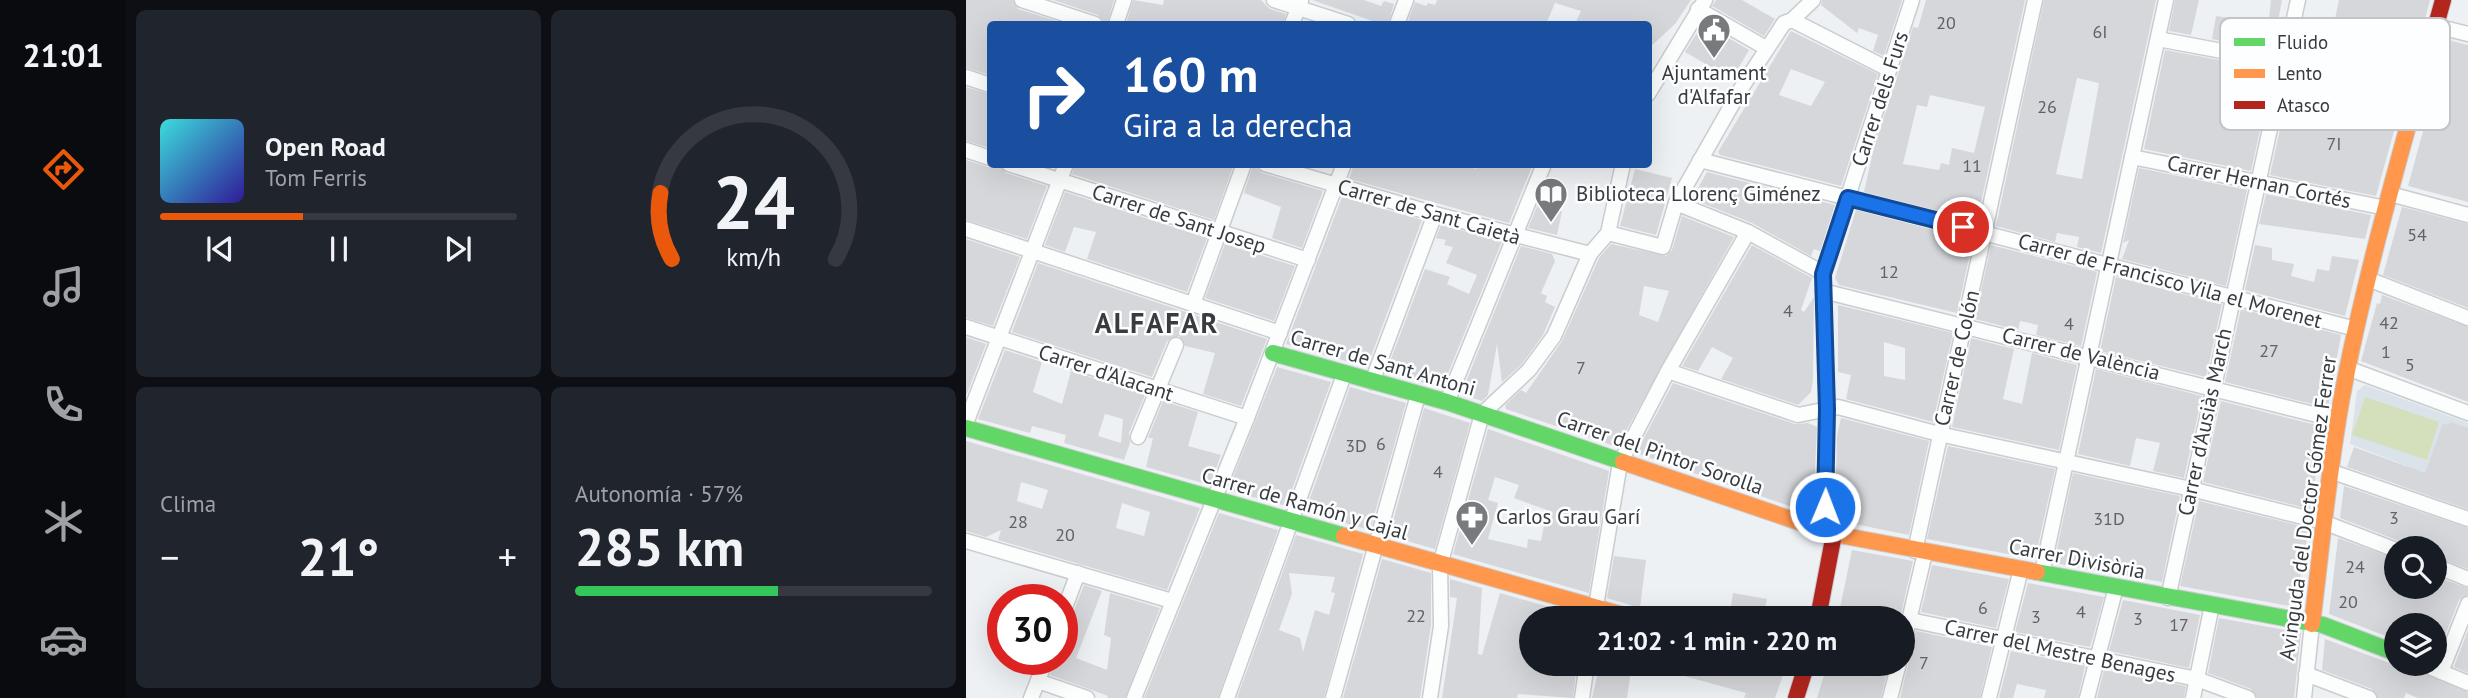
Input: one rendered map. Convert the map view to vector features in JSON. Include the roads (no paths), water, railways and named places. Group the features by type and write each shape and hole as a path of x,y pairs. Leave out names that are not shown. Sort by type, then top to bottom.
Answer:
{"street":[{"path":"1022,0 1086,21"},
{"path":"1117,21 1124,0"},
{"path":"1274,0 1300,4 1342,21"},
{"path":"1398,21 1406,0"},
{"path":"1608,233 1663,247 1675,203 1766,48 1770,47 1784,23 1792,20 1813,0"},
{"name":"Carrer dels Furs","path":"1830,532 1823,274 1912,0"},
{"name":"Carrer de Colón","path":"1912,606 1939,434 1986,233 2035,0"},
{"path":"2042,573 2166,0"},
{"name":"Carrer d'Ausiàs March","path":"2294,18 2298,0"},
{"name":"Avinguda del Doctor Gómez Ferrer","path":"2438,18 2443,0"},
{"path":"1293,21 1300,4"},
{"path":"1652,87 1702,4 1766,48"},
{"path":"1792,20 1888,69"},
{"path":"2450,30 2468,34"},
{"path":"2158,39 2220,51"},
{"path":"966,77 987,84"},
{"name":"Carrer d'Ausiàs March","path":"2168,598 2211,386 2269,130"},
{"name":"Avinguda del Doctor Gómez Ferrer","path":"2304,698 2337,420 2368,279 2408,130"},
{"path":"966,150 987,157"},
{"name":"Carrer Hernan Cortés","path":"2132,157 2257,181 2468,215"},
{"name":"Carrer de Francisco Vila el Morenet","path":"1700,160 2356,329"},
{"name":"Carrer de Sant Josep","path":"1021,168 1308,260"},
{"path":"966,426 1065,168"},
{"path":"1192,304 1243,168"},
{"name":"Carrer de Sant Caietà","path":"1278,168 1515,236 1590,254"},
{"path":"1134,698 1247,418 1343,168"},
{"path":"1447,402 1542,168"},
{"path":"1430,698 1441,626 1440,565 1482,414 1529,370 1548,344 1590,254 1608,233 1622,168"},
{"path":"1675,203 1748,232 1823,274"},
{"path":"1371,382 1436,214"},
{"path":"966,229 1280,333"},
{"path":"1596,606 1620,463 1668,371 1748,232"},
{"path":"2368,279 2468,318"},
{"name":"Carrer de València","path":"1823,291 1964,324 2337,420"},
{"name":"Carrer d'Alacant","path":"966,327 1247,418"},
{"path":"1139,437 1176,345"},
{"name":"Carrer de Sant Antoni","path":"1272,353 1482,414"},
{"path":"2347,368 2468,413"},
{"path":"1668,371 1798,415 1838,408 1939,434 2191,489 2323,523 2384,546"},
{"path":"1227,698 1344,375"},
{"path":"1333,698 1418,395"},
{"name":"Carrer del Pintor Sorolla","path":"1482,414 1830,532"},
{"name":"Carrer de Ramón y Cajal","path":"966,426 1575,606"},
{"path":"2330,471 2468,520"},
{"path":"1820,606 1830,532"},
{"name":"Carrer Divisòria","path":"1830,532 1920,552 2332,628 2384,648"},
{"path":"966,541 1172,601"},
{"path":"1989,698 2021,569"},
{"path":"2447,570 2468,579"},
{"path":"1074,584 1078,573"},
{"path":"2087,698 2116,587"},
{"path":"2447,656 2468,604"},
{"path":"2193,698 2212,605"},
{"name":"Carrer del Mestre Benages","path":"1915,621 2197,679 2248,698"},
{"path":"2447,673 2468,682"},
{"path":"2306,674 2370,698"},
{"path":"1031,698 1040,675"},
{"path":"1583,698 1586,676"},
{"path":"1796,698 1803,676"},
{"path":"1891,698 1896,676"},
{"path":"1038,681 1087,698"}],"place":[{"name":"Ajuntament d'Alfafar","path":"1714,60"},
{"name":"Biblioteca Llorenç Giménez","path":"1551,224"},
{"name":"Carlos Grau Garí","path":"1472,547"}],"district":[{"name":"ALFAFAR","path":"1157,323"}]}
